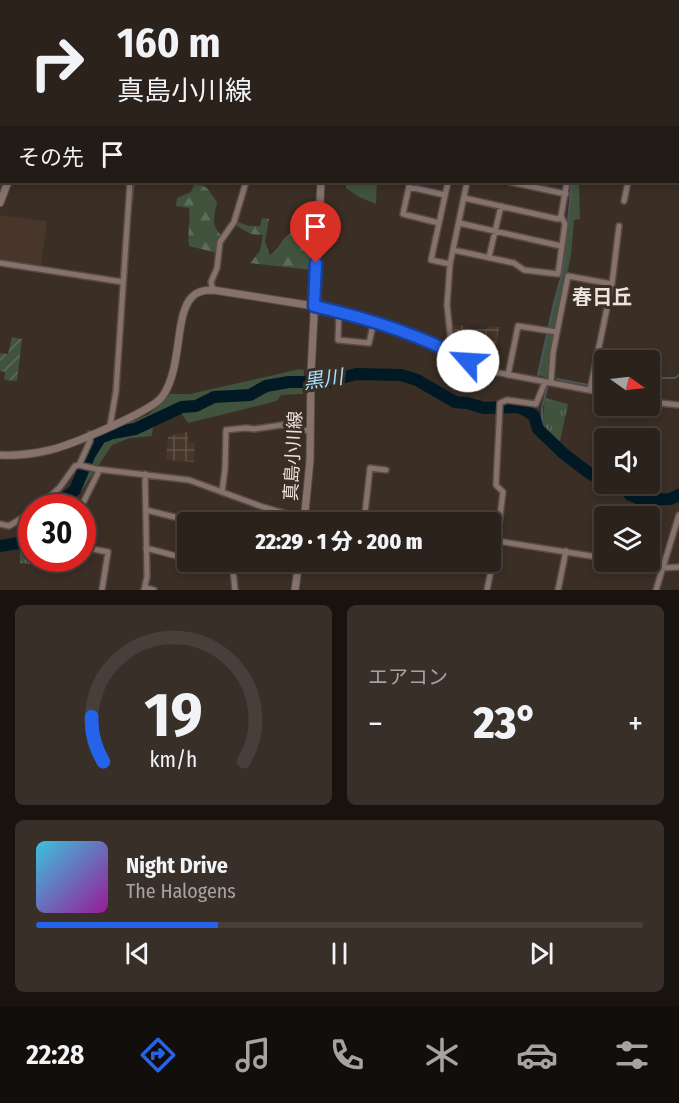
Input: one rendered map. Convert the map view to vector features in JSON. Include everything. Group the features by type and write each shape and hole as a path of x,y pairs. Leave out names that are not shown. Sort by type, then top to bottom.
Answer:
{"street":[{"path":"0,203 8,183"},
{"path":"110,426 116,391 130,183"},
{"path":"213,290 211,282 217,268 220,242 234,222 246,183"},
{"path":"314,306 321,183"},
{"path":"448,183 431,260 450,264"},
{"path":"452,352 447,305 450,264 467,183"},
{"path":"515,183 566,194"},
{"path":"453,249 514,263 524,270 558,274 565,224 561,216 567,183"},
{"path":"624,201 628,183"},
{"path":"439,223 403,214 410,184 445,195"},
{"path":"464,198 558,219 561,216"},
{"path":"489,257 501,206"},
{"path":"459,223 561,246"},
{"path":"590,390 612,284 619,226"},
{"path":"0,263 123,282"},
{"path":"501,512 503,492 496,485 500,403 507,400 536,404 548,382 568,276 612,284"},
{"path":"0,455 20,456 53,450 141,413 160,399 170,385 175,370 187,303 194,295 205,290 314,306 374,321 452,352 484,370 594,391"},
{"name":"真島小川線","path":"305,512 314,306"},
{"path":"339,312 338,340 369,343 374,321"},
{"path":"508,375 518,327 557,332"},
{"path":"660,403 679,405"},
{"path":"222,492 226,430 296,423 303,430 310,431"},
{"path":"53,494 75,466 79,465 90,441 90,434"},
{"path":"79,465 97,470 189,480 279,512"},
{"path":"365,512 370,468 386,470"},
{"path":"88,494 98,473 97,470"},
{"path":"145,474 147,577 144,589 154,590"},
{"path":"146,510 177,518"},
{"path":"656,590 679,515"},
{"path":"0,524 9,526 18,521"},
{"path":"501,542 594,556"},
{"path":"146,548 177,556"},
{"path":"96,550 108,552 102,590"},
{"path":"558,590 566,551"},
{"path":"660,567 679,567"},
{"path":"233,572 235,590"},
{"path":"295,590 297,572"},
{"path":"487,590 489,572"}],"shaded area":[{"path":"0,183 5,183 0,197"},
{"path":"0,215 47,221 41,267 0,261"},
{"path":"460,325 471,329 499,327 493,368 454,349 452,326"},
{"path":"187,432 189,443 195,443 194,462 166,460 168,436"}],"green space":[{"path":"195,183 197,183 207,188 217,202 214,223 221,235 217,243 217,253 189,246 189,208 176,206 177,198 191,192"},
{"path":"346,183 377,183 376,204 359,197 346,188"},
{"path":"572,183 579,183 580,219 574,220 571,256 549,354 548,378 538,375 563,271"},
{"path":"262,218 269,219 265,242 270,255 290,234 291,222 314,222 311,270 250,263 260,251 263,235 251,234 235,225 238,222 249,226 260,226"},
{"path":"12,337 22,339 17,381 4,380 5,372 0,371 0,353 8,354"},
{"path":"300,369 304,370 303,394 281,395 277,401 188,423 181,413 153,427 152,436 130,438 112,445 81,492 76,493 75,488 86,456 99,436 149,414 170,394 190,394"},
{"path":"545,398 568,404 560,441 552,439 542,425"}],"waterway":[{"path":"132,202 134,183"},
{"path":"538,375 563,271 572,183"},
{"name":"黒川","path":"70,494 75,490 90,454 100,438 135,429 182,407 196,406 214,397 250,395 266,386 289,382 328,382 356,374 401,375 417,380 455,402 484,408 518,407 534,416 538,429 564,454 594,475"},
{"path":"660,378 675,378 679,375"},
{"path":"557,379 594,386"},
{"path":"538,429 542,425 542,408 547,388"},
{"name":"黒川","path":"629,494 642,500 670,499 679,495"},
{"name":"黒川","path":"0,546 18,543"}],"district":[{"name":"春日丘","path":"602,297"}],"route":[{"path":"316,263 314,306 374,321 452,352 468,361"}]}
